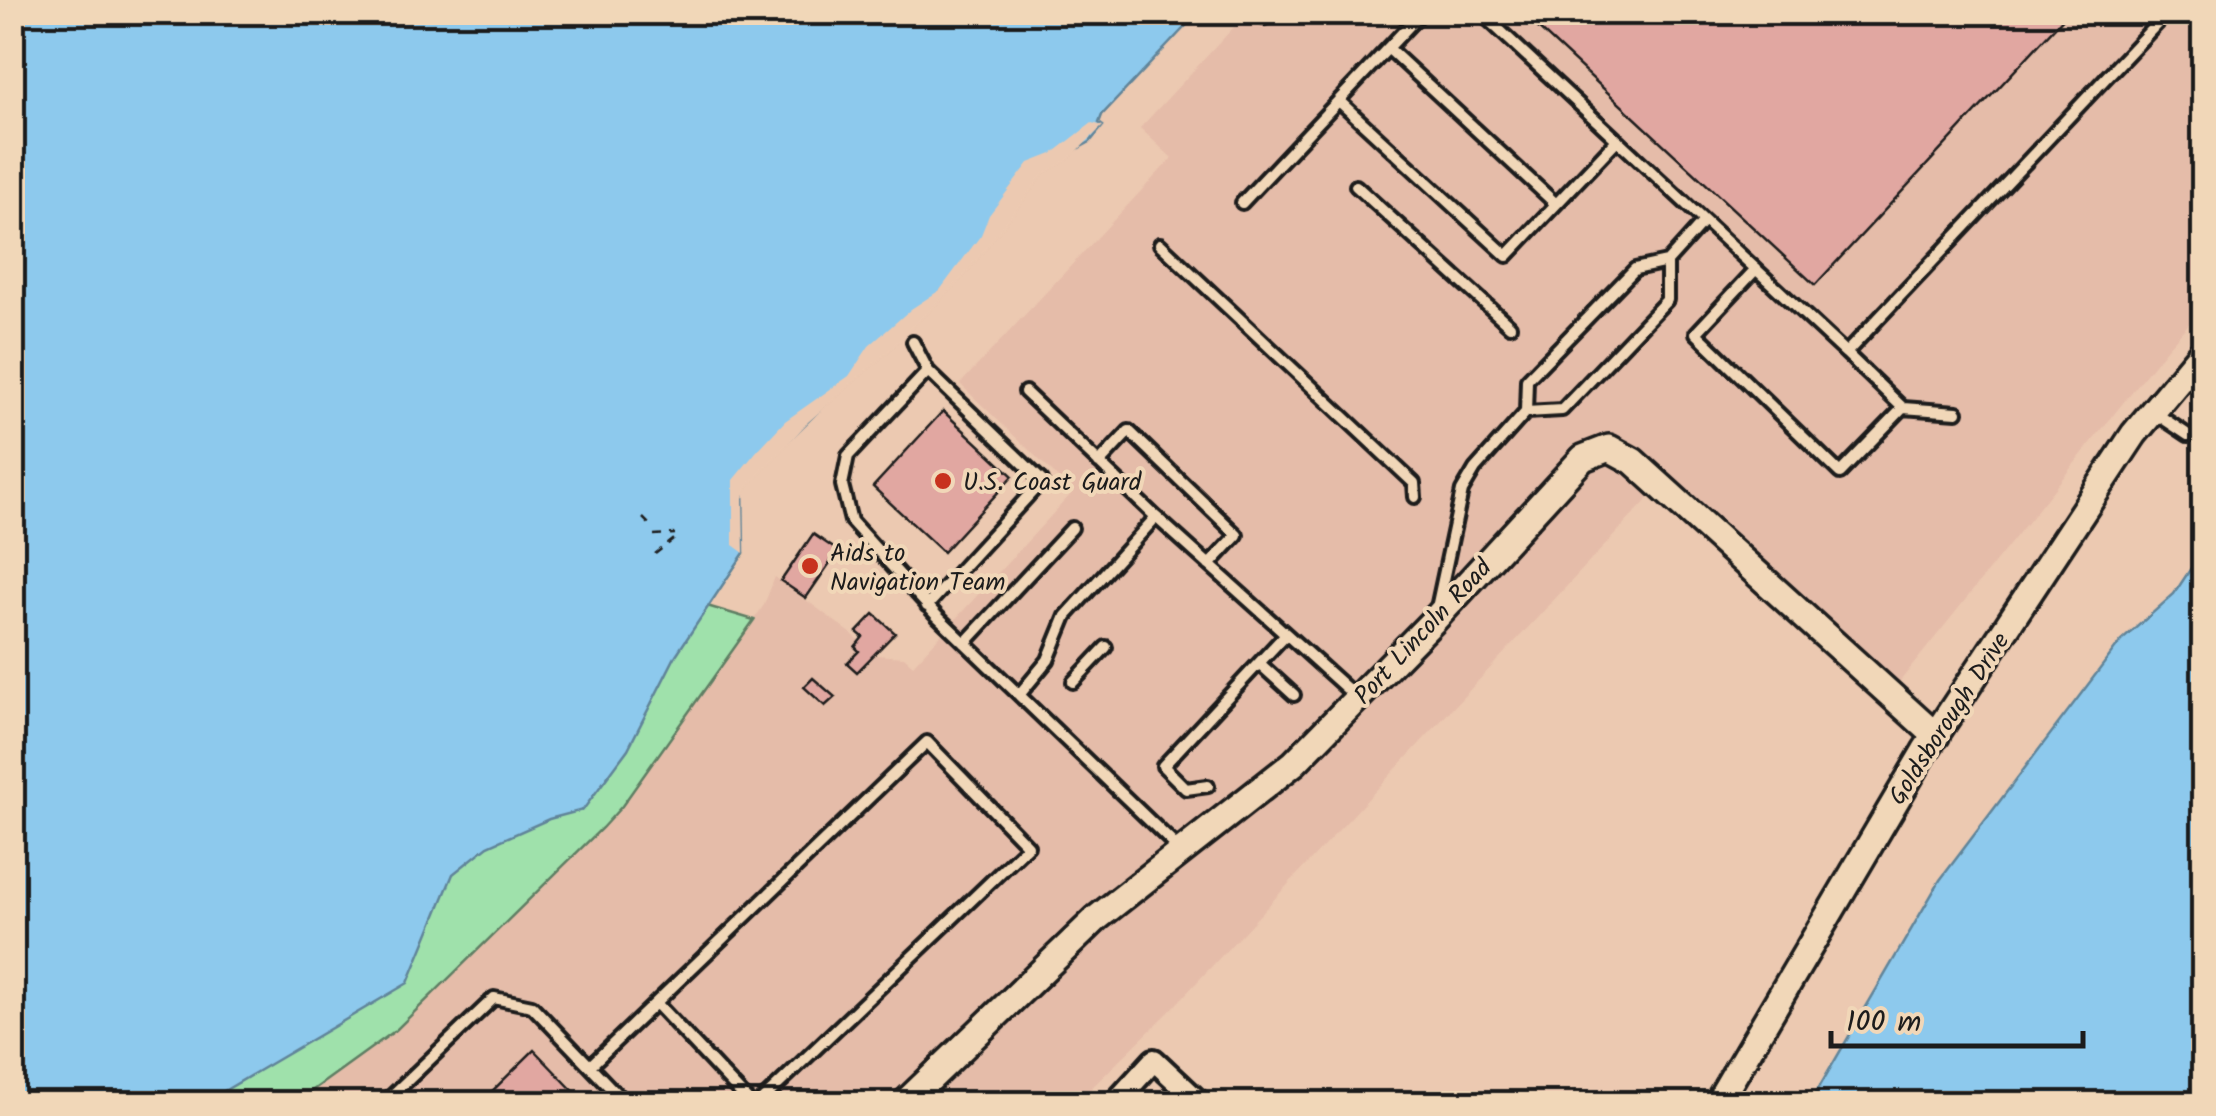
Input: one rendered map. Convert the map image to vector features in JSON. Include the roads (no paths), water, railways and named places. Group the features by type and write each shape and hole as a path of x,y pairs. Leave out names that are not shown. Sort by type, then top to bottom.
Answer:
{"street":[{"name":"Goldsborough Drive","path":"1717,1104 1936,736 2151,410 2204,350"},
{"name":"Port Lincoln Road","path":"904,1104 1097,918 1294,763 1435,619 1583,458 1609,448 1633,461 1936,736"},
{"path":"1114,1104 1154,1060 1201,1104"}],"lane":[{"path":"1242,203 1422,12"},
{"path":"1480,12 1903,408 1957,412"},
{"path":"1846,353 2168,12"},
{"path":"1388,48 1556,204"},
{"path":"1339,101 1506,256 1618,140"},
{"path":"1356,186 1510,326"},
{"path":"1435,619 1462,491 1475,469 1526,412 1528,380 1636,269 1668,262 1704,221"},
{"path":"1160,244 1414,483 1415,497"},
{"path":"1526,412 1562,410 1667,300 1668,262"},
{"path":"1756,269 1696,334 1840,472 1903,408"},
{"path":"912,342 928,371 1042,481 927,606"},
{"path":"928,371 848,456 842,486 851,521 937,616 1181,850"},
{"path":"1025,392 1156,518 1358,699"},
{"path":"2151,410 2188,436"},
{"path":"1099,463 1129,430 1238,535 1209,565"},
{"path":"1019,695 1048,660 1066,616 1156,518"},
{"path":"965,643 1072,528"},
{"path":"1208,786 1186,788 1163,766 1286,634"},
{"path":"1074,682 1106,647"},
{"path":"1259,663 1294,695"},
{"path":"590,1066 926,742 1028,846 755,1104 656,1003"},
{"path":"383,1104 494,998 532,1006 626,1104"}],"water":[{"path":"12,13 1198,13 1102,115 1099,123 1103,126 1090,142 1041,169 980,253 743,485 744,553 676,655 628,749 583,810 549,819 488,846 453,874 408,983 202,1104 13,1103"},
{"path":"2203,550 2203,1103 1810,1103 1940,880 2121,641 2174,594"}],"place":[{"name":"U.S. Coast Guard","path":"943,481"},
{"name":"Aids to Navigation Team","path":"810,566"}]}
